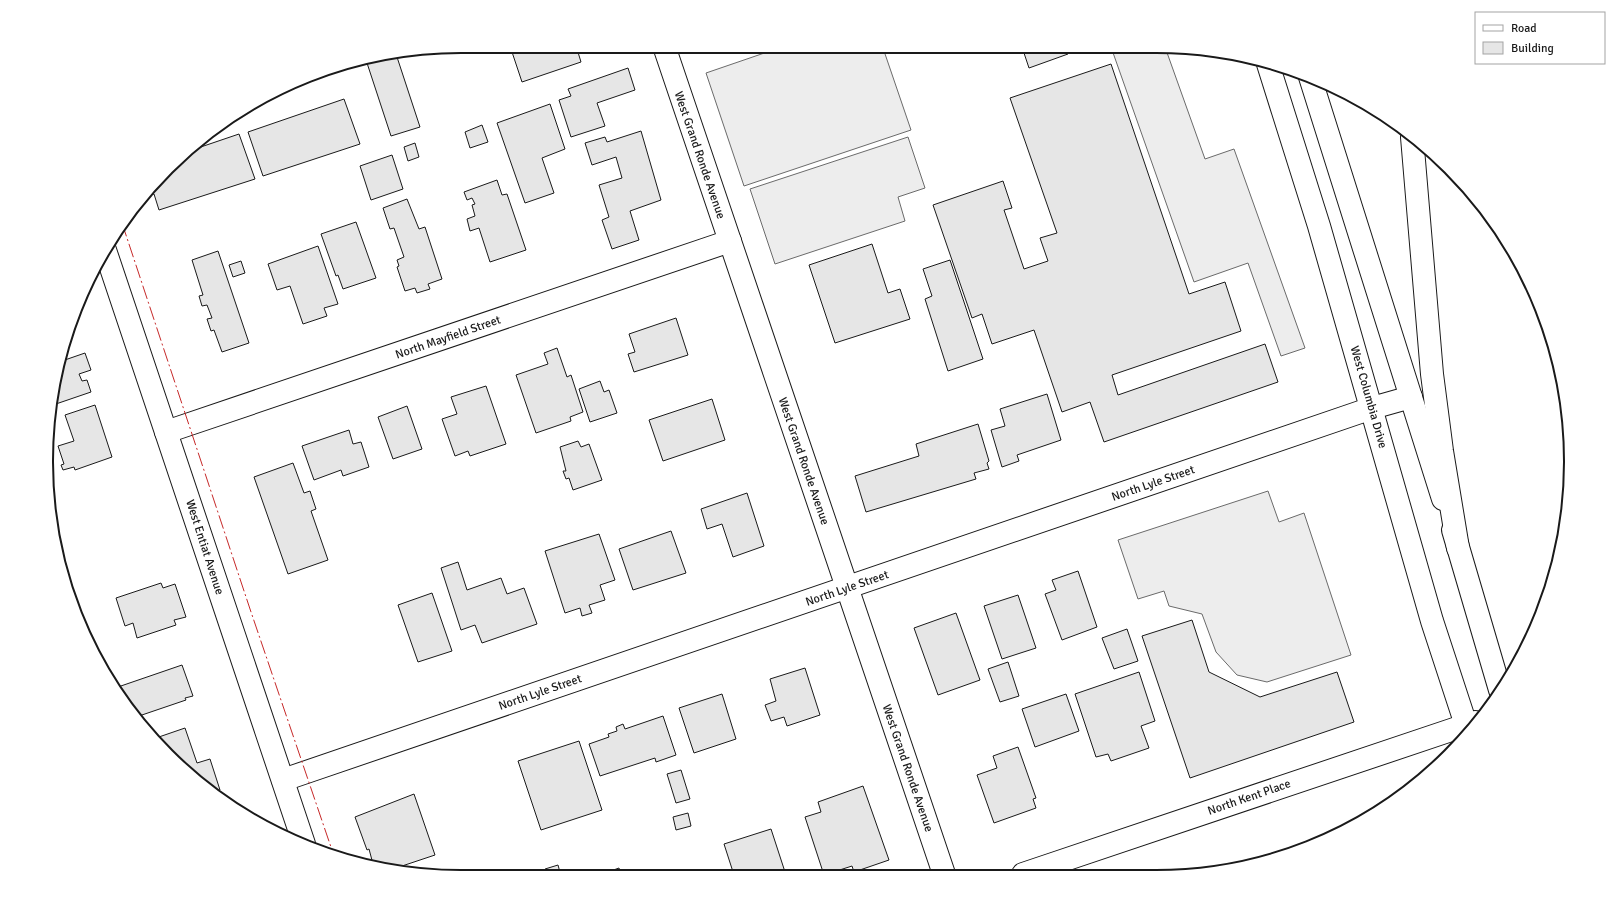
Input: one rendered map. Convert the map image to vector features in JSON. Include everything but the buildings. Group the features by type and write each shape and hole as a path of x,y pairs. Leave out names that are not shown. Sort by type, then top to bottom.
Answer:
{"main road":[{"name":"West Grand Ronde Avenue","path":"665,53 943,870"},
{"name":"West Columbia Drive","path":"1270,70 1317,219 1432,621 1469,723"},
{"path":"1312,84 1458,548 1498,683"},
{"path":"1413,144 1432,374 1442,451 1458,548"},
{"name":"North Mayfield Street","path":"166,432 730,242"},
{"name":"West Entiat Avenue","path":"108,258 302,838"},
{"name":"North Lyle Street","path":"283,780 1372,408 1411,397"},
{"name":"North Kent Place","path":"1035,870 1466,727"}],"shaded area":[{"path":"764,53 885,53 911,130 744,186 706,73"},
{"path":"1113,53 1167,53 1205,159 1234,149 1305,348 1281,356 1248,263 1194,282"},
{"path":"908,137 925,188 898,197 905,221 775,264 750,189"},
{"path":"1268,491 1279,522 1304,513 1351,655 1267,682 1237,675 1216,652 1202,614 1169,606 1164,591 1138,599 1118,540"}],"power":[{"path":"125,231 331,848"}]}
